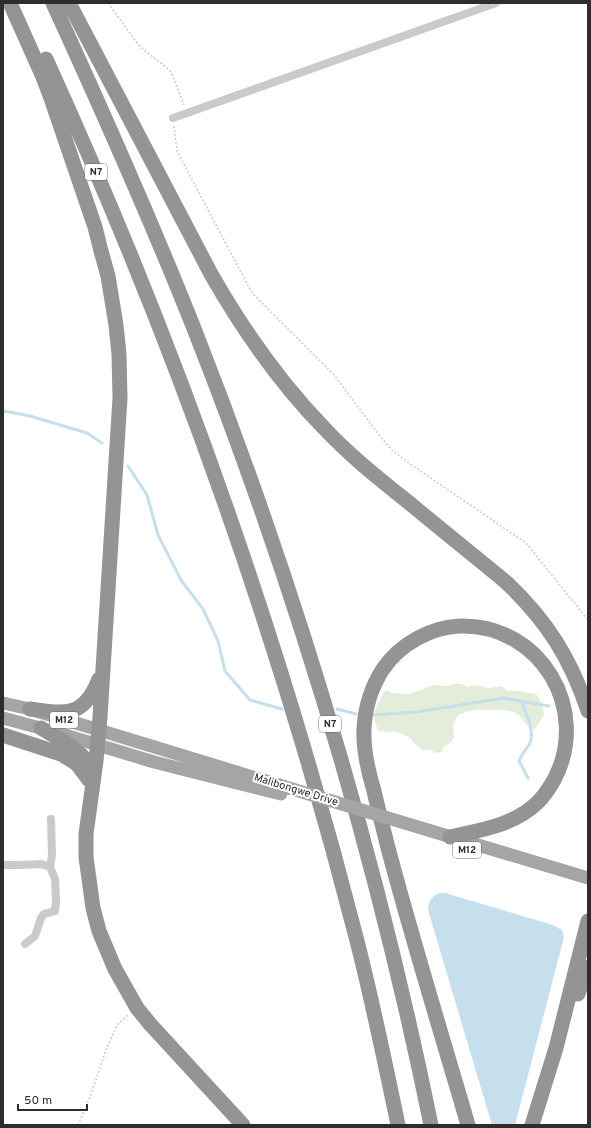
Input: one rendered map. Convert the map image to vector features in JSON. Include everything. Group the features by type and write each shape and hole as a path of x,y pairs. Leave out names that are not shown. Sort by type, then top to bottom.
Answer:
{"highway":[{"path":"10,3 43,78 59,120 95,227 112,300 119,354 120,398 103,667 98,737 86,834 86,857 93,908 98,931 106,950 136,1008 242,1125"},
{"name":"N7","path":"20,3 103,187 167,344 237,536 300,732 326,822 365,972 398,1125"},
{"name":"N7","path":"53,3 126,165 195,332 264,519 296,613 350,792 377,892 401,989 431,1125"},
{"path":"69,3 211,274 237,318 261,354 294,396 344,449 507,583 523,598 539,616 570,664 588,711"},
{"path":"450,837 505,823 526,812 539,801 550,787 559,771 565,753 567,729 563,699 550,672 534,653 521,643 505,634 488,628 450,626 420,636 398,652 384,668 373,689 366,715 364,732 366,761 394,868 468,1125"},
{"path":"30,709 60,713 75,710 85,703 94,692 103,667"},
{"path":"41,728 68,744 85,759 88,764 89,804"},
{"path":"3,735 61,754 77,764 89,780"},
{"path":"532,1125 556,1048 588,921"},
{"path":"556,1048 572,1011 588,967"}],"main road":[{"name":"Malibongwe Drive","path":"3,703 30,709 98,737 280,789 588,887"},
{"name":"Malibongwe Drive","path":"3,718 41,728 98,737"},
{"name":"Malibongwe Drive","path":"390,823 450,837 588,878"}],"street":[{"path":"173,118 496,3"},
{"path":"25,944 35,936 41,918 44,914 55,911 55,879 50,867 52,855 51,819"},
{"path":"3,865 41,864 50,867"}],"path":[{"path":"108,3 136,43 152,57 166,66 171,72 187,113"},
{"path":"173,118 177,151 252,293 334,375 378,435 392,450 410,464 526,543 588,620"},
{"path":"78,1125 117,1025 136,1008"}],"green space":[{"path":"461,684 468,687 474,685 488,688 501,686 508,691 536,694 542,704 544,715 534,729 528,726 516,713 512,712 500,710 473,710 466,712 458,715 454,722 454,737 452,742 443,747 442,752 436,753 432,750 423,750 410,738 395,731 388,732 378,730 374,720 375,709 384,692 387,690 391,693 410,694 433,685 447,686"}],"water":[{"path":"439,893 445,893 553,925 562,930 564,937 515,1125 492,1125 428,910 431,899"}],"waterway":[{"path":"3,411 30,416 87,433 102,443"},
{"path":"128,466 147,495 158,535 181,580 203,609 218,641 225,671 250,700 282,709"},
{"path":"373,715 417,712 503,698 549,706"},
{"path":"522,702 530,724 531,740 519,761 528,778"},
{"path":"337,709 356,714"}]}
